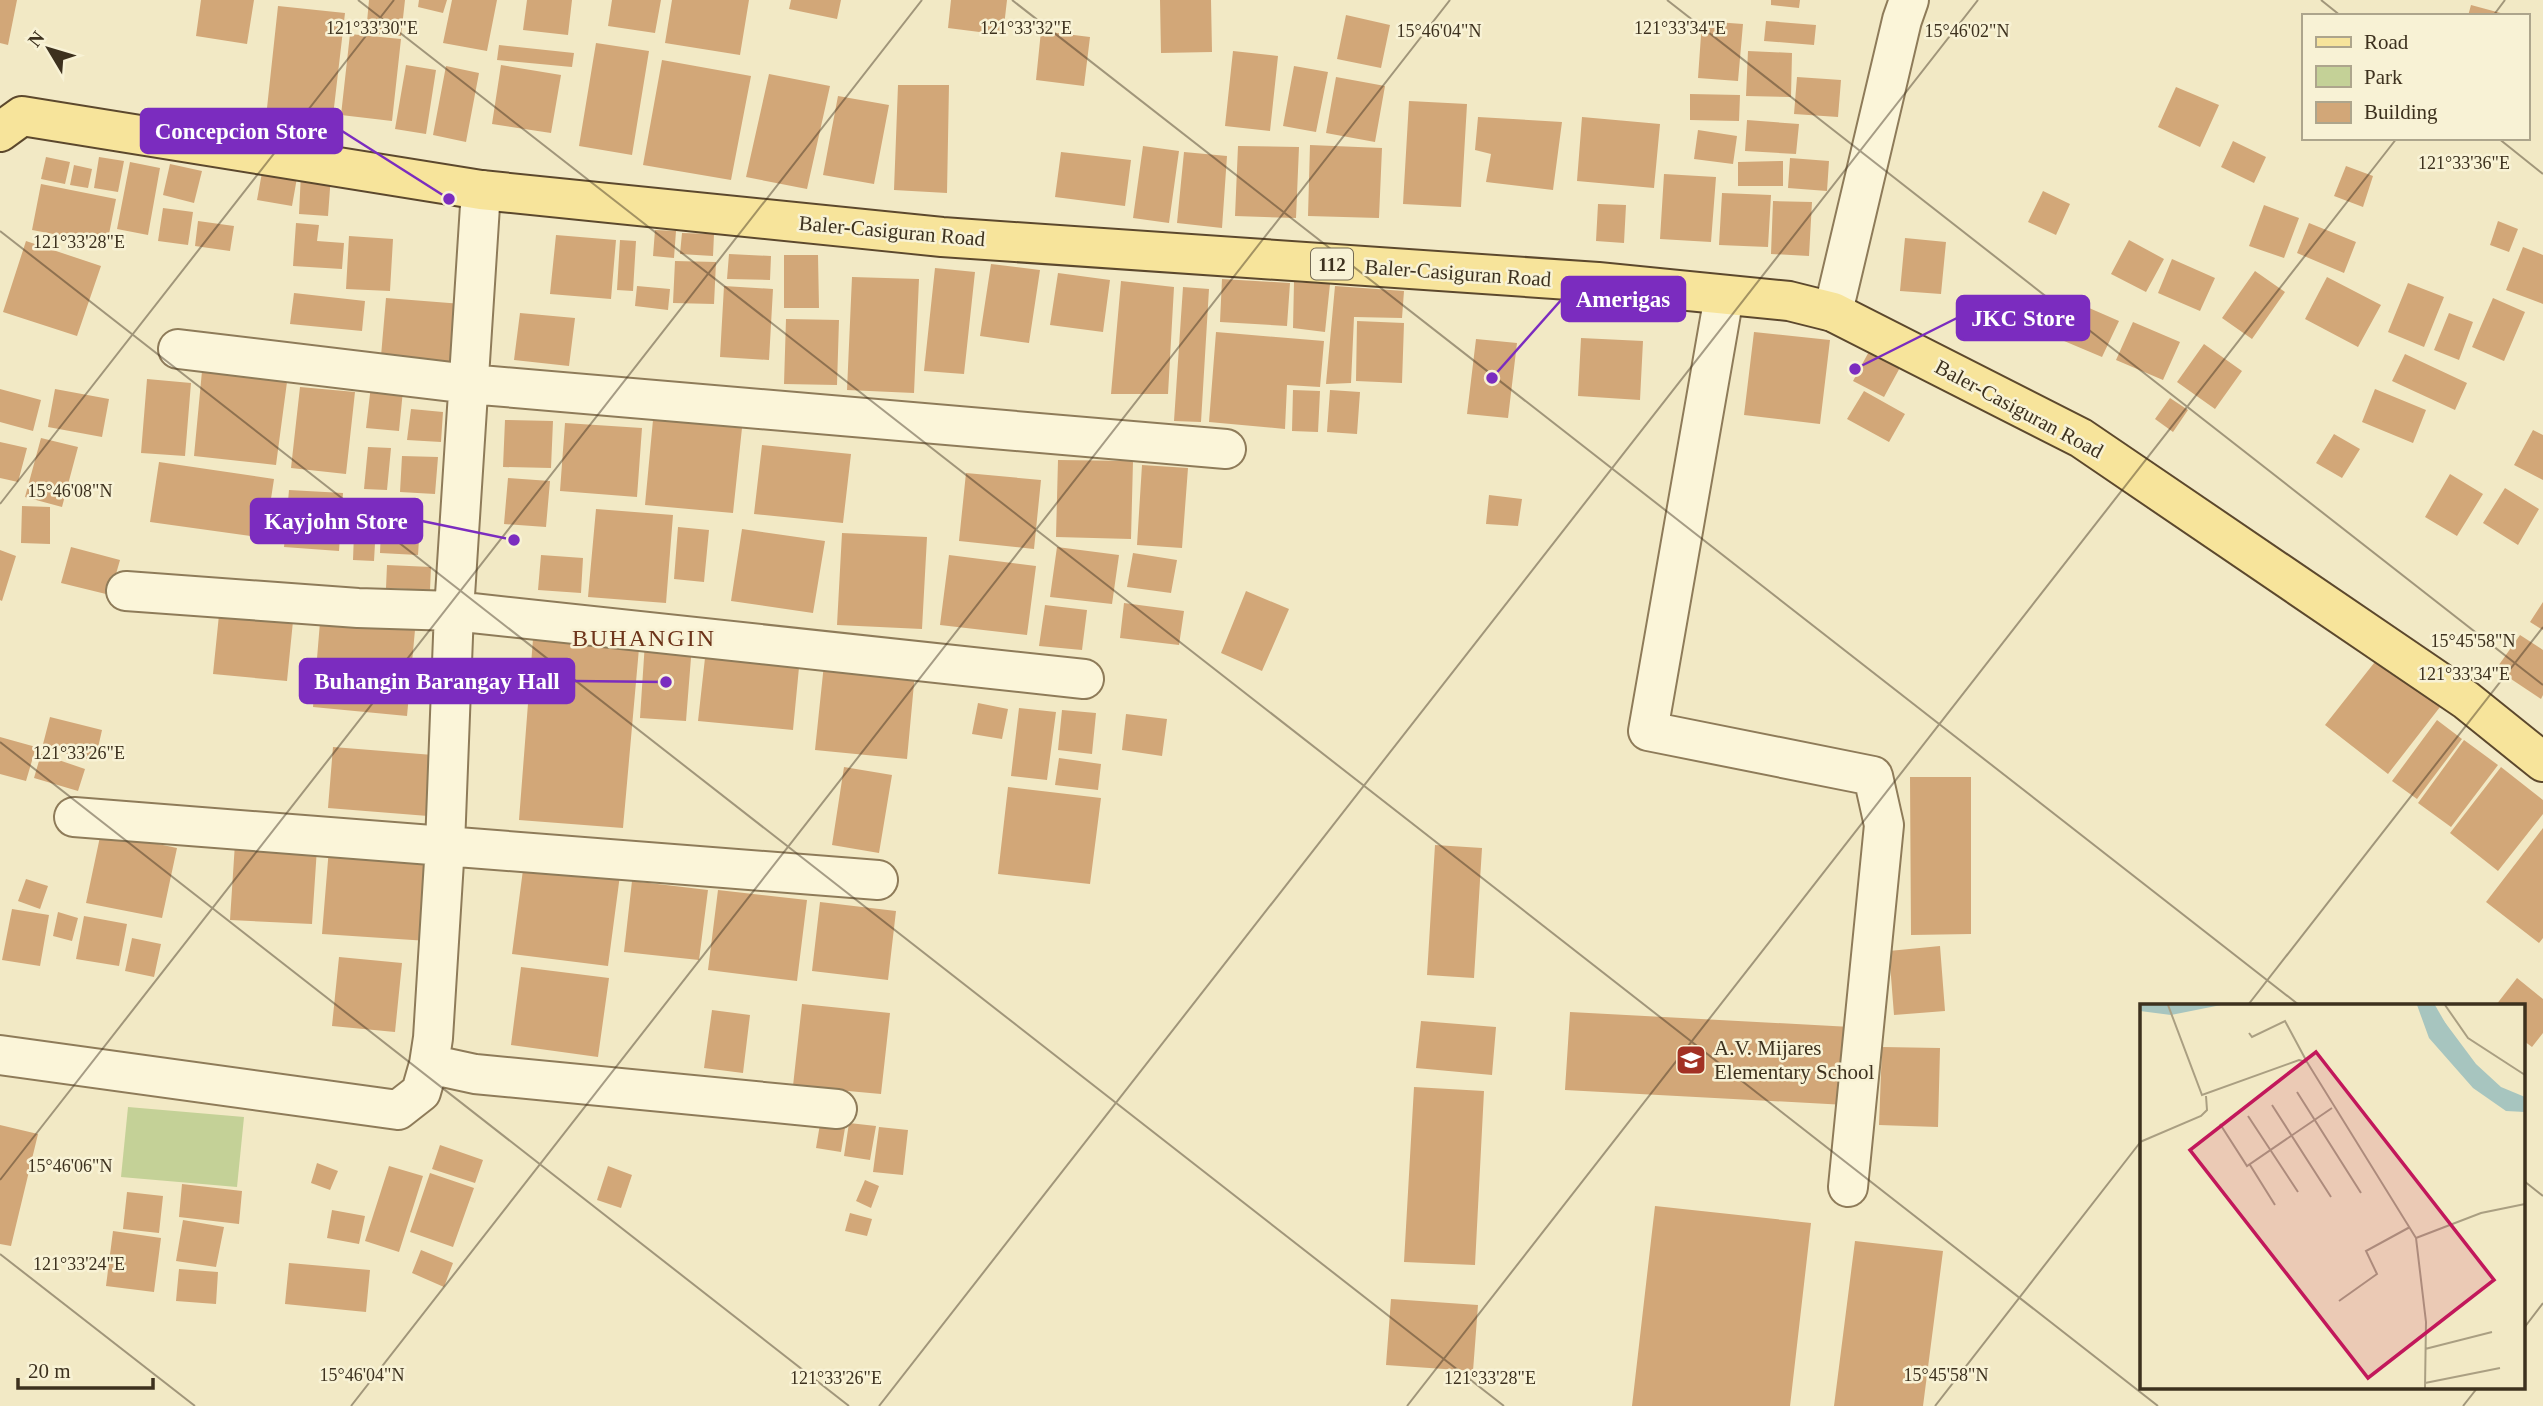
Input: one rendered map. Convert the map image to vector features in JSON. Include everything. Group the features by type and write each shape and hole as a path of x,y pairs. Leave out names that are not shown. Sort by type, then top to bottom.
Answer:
{"main road":[{"name":"Baler-Casiguran Road","path":"7,119 481,190 942,237 1598,282 1790,301 1833,312 2081,438 2466,701 2543,762"}],"street":[{"path":"1833,312 1909,0"},
{"path":"0,1055 398,1110 421,1092 429,1064 440,956 454,611 481,190"},
{"path":"1724,296 1648,731 1873,776 1884,825 1848,1187"},
{"path":"178,349 469,384 1226,449"},
{"path":"126,592 358,608 454,611 1084,678"},
{"path":"74,817 878,880"},
{"path":"429,1064 475,1074 837,1109"}],"green space":[{"path":"128,1107 244,1117 237,1187 121,1177"}],"building":[{"path":"0,0 17,0 8,45 0,43"},
{"path":"201,0 254,0 247,44 196,36"},
{"path":"369,0 405,0 401,36 366,33"},
{"path":"419,0 447,0 443,13 418,7"},
{"path":"452,0 497,0 487,51 443,43"},
{"path":"527,0 572,0 568,35 523,30"},
{"path":"612,0 661,0 655,33 608,26"},
{"path":"672,0 749,0 740,55 665,43"},
{"path":"791,0 841,0 837,19 789,9"},
{"path":"951,0 1007,0 1003,35 948,28"},
{"path":"1160,0 1211,0 1212,52 1161,53"},
{"path":"1771,0 1800,0 1799,8 1771,5"},
{"path":"2471,5 2504,14 2469,14"},
{"path":"278,6 345,13 333,116 267,108"},
{"path":"1346,15 1390,25 1381,68 1337,59"},
{"path":"1702,21 1743,24 1738,81 1698,78"},
{"path":"1766,21 1816,25 1814,45 1764,41"},
{"path":"1041,31 1090,37 1084,86 1036,80"},
{"path":"350,34 401,39 392,121 341,115"},
{"path":"596,43 649,51 632,155 579,146"},
{"path":"499,45 574,53 572,67 497,60"},
{"path":"1233,51 1278,56 1270,131 1225,126"},
{"path":"1748,51 1792,53 1791,97 1746,96"},
{"path":"662,60 751,76 731,180 643,165"},
{"path":"406,65 436,70 426,134 395,129"},
{"path":"501,65 561,75 551,133 492,124"},
{"path":"446,66 479,73 466,142 433,135"},
{"path":"1294,66 1328,72 1316,132 1283,126"},
{"path":"769,74 830,86 807,189 746,177"},
{"path":"1336,77 1385,86 1375,142 1326,133"},
{"path":"1797,77 1841,80 1838,117 1794,114"},
{"path":"898,85 949,85 947,193 894,190"},
{"path":"2176,87 2219,105 2200,147 2158,127"},
{"path":"1690,94 1740,95 1739,121 1690,120"},
{"path":"838,96 889,105 874,184 823,175"},
{"path":"1409,101 1467,104 1461,207 1403,204"},
{"path":"1478,117 1562,122 1553,190 1486,182 1491,154 1475,150"},
{"path":"1582,117 1660,124 1654,188 1577,181"},
{"path":"1747,120 1799,124 1796,154 1745,151"},
{"path":"1698,130 1737,136 1733,164 1694,159"},
{"path":"2233,141 2266,157 2254,183 2221,167"},
{"path":"1310,145 1382,148 1379,218 1308,216"},
{"path":"1143,146 1179,151 1169,223 1133,218"},
{"path":"1238,146 1299,147 1296,218 1235,216"},
{"path":"1061,152 1131,160 1125,206 1055,197"},
{"path":"1184,152 1227,156 1222,228 1177,223"},
{"path":"46,157 70,162 65,184 41,179"},
{"path":"99,157 124,161 118,192 94,188"},
{"path":"1790,158 1829,161 1827,191 1788,188"},
{"path":"1783,161 1783,186 1738,186 1738,162"},
{"path":"130,162 160,168 148,235 117,229"},
{"path":"170,164 202,171 194,203 163,195"},
{"path":"74,165 92,169 88,188 70,185"},
{"path":"2346,166 2373,176 2363,207 2334,196"},
{"path":"263,167 298,172 292,206 257,200"},
{"path":"301,173 331,175 328,216 299,214"},
{"path":"1664,174 1716,177 1711,242 1660,239"},
{"path":"41,184 116,199 107,244 32,230"},
{"path":"2043,191 2070,204 2056,235 2028,222"},
{"path":"1722,193 1771,195 1768,247 1719,245"},
{"path":"1773,201 1812,202 1809,256 1771,254"},
{"path":"1598,204 1626,205 1624,243 1596,241"},
{"path":"2264,205 2299,218 2284,258 2249,246"},
{"path":"163,208 193,212 188,245 158,241"},
{"path":"198,221 234,226 230,251 195,246"},
{"path":"2498,221 2518,229 2509,252 2490,245"},
{"path":"296,223 319,225 317,241 344,243 342,269 293,266"},
{"path":"2309,223 2356,242 2344,273 2297,253"},
{"path":"655,230 676,231 674,258 653,256"},
{"path":"682,233 714,234 713,256 680,254"},
{"path":"556,235 616,240 611,299 550,294"},
{"path":"349,236 393,239 390,291 346,289"},
{"path":"1905,238 1946,242 1941,294 1900,291"},
{"path":"620,240 636,241 633,291 617,290"},
{"path":"2129,240 2164,259 2146,292 2111,274"},
{"path":"26,241 101,266 77,336 3,312"},
{"path":"2523,247 2543,255 2543,304 2506,290"},
{"path":"729,254 771,256 770,280 727,279"},
{"path":"784,255 818,255 819,308 784,308"},
{"path":"2172,259 2215,278 2200,311 2158,293"},
{"path":"675,261 716,262 714,304 673,303"},
{"path":"991,264 1040,270 1029,343 980,336"},
{"path":"935,268 975,272 964,374 924,371"},
{"path":"2255,271 2285,292 2252,339 2222,318"},
{"path":"1058,273 1110,280 1103,332 1050,325"},
{"path":"852,277 919,279 914,393 847,390"},
{"path":"2327,277 2381,305 2358,347 2305,319"},
{"path":"1222,279 1290,283 1287,326 1220,322"},
{"path":"1121,281 1174,287 1168,394 1111,394"},
{"path":"1294,282 1330,284 1325,332 1293,328"},
{"path":"2408,283 2444,297 2424,347 2388,332"},
{"path":"637,286 670,289 668,310 635,306"},
{"path":"724,286 773,289 769,360 720,357"},
{"path":"1335,286 1404,291 1402,318 1354,317 1351,383 1326,384"},
{"path":"1183,287 1209,289 1201,422 1174,421"},
{"path":"294,293 365,301 362,331 290,324"},
{"path":"386,298 462,304 457,362 381,356"},
{"path":"2493,298 2525,312 2504,361 2472,347"},
{"path":"2073,301 2119,321 2102,357 2057,338"},
{"path":"520,313 575,318 569,366 514,360"},
{"path":"2449,313 2473,322 2459,360 2434,350"},
{"path":"786,319 839,320 837,385 784,384"},
{"path":"1357,321 1404,323 1402,383 1356,381"},
{"path":"2133,322 2180,342 2163,380 2116,360"},
{"path":"1216,332 1324,341 1320,387 1287,385 1285,429 1209,422"},
{"path":"1754,332 1830,340 1820,424 1744,415"},
{"path":"1581,338 1643,341 1640,400 1578,396"},
{"path":"1476,339 1517,343 1508,418 1467,414"},
{"path":"2204,344 2242,371 2215,409 2177,382"},
{"path":"1872,346 1903,362 1884,397 1853,381"},
{"path":"2405,354 2467,383 2455,410 2392,381"},
{"path":"202,371 287,382 276,465 194,456"},
{"path":"372,377 404,380 399,431 366,428"},
{"path":"147,379 191,383 185,456 141,453"},
{"path":"300,387 355,392 346,474 291,468"},
{"path":"0,389 41,400 33,431 0,422"},
{"path":"55,389 109,399 102,437 48,427"},
{"path":"2375,389 2426,410 2413,443 2362,422"},
{"path":"1293,390 1320,391 1318,432 1292,431"},
{"path":"1330,390 1360,392 1357,434 1327,432"},
{"path":"1864,391 1905,414 1889,442 1847,419"},
{"path":"2170,398 2188,410 2173,432 2155,419"},
{"path":"411,409 443,412 441,442 407,440"},
{"path":"505,420 553,421 551,468 503,467"},
{"path":"653,420 742,428 733,513 645,505"},
{"path":"565,423 642,428 637,497 560,491"},
{"path":"2533,430 2543,435 2543,480 2514,465"},
{"path":"2334,434 2360,449 2342,478 2316,463"},
{"path":"41,438 78,447 62,507 25,497"},
{"path":"0,442 27,448 18,482 0,478"},
{"path":"762,445 851,454 843,523 754,514"},
{"path":"368,447 391,448 387,490 364,489"},
{"path":"402,456 438,457 435,494 400,492"},
{"path":"1058,460 1133,461 1131,539 1056,537"},
{"path":"159,462 274,479 265,538 150,522"},
{"path":"1142,465 1188,468 1182,548 1137,545"},
{"path":"966,473 1041,480 1034,549 959,541"},
{"path":"2450,474 2483,494 2457,536 2425,517"},
{"path":"508,478 550,481 546,527 504,524"},
{"path":"2505,488 2539,509 2518,545 2483,523"},
{"path":"289,490 343,493 339,551 284,547"},
{"path":"1489,495 1522,499 1518,526 1486,524"},
{"path":"22,506 50,507 50,544 21,543"},
{"path":"382,506 421,508 418,555 380,553"},
{"path":"355,507 377,508 374,561 353,560"},
{"path":"596,509 673,515 666,603 588,597"},
{"path":"678,527 709,530 704,582 674,579"},
{"path":"742,529 825,541 813,613 731,601"},
{"path":"842,533 927,537 922,629 837,625"},
{"path":"71,547 120,560 110,595 61,583"},
{"path":"1057,547 1119,555 1112,604 1050,597"},
{"path":"0,550 16,556 2,601 0,600"},
{"path":"1133,553 1177,560 1171,593 1127,587"},
{"path":"541,555 583,558 581,593 538,590"},
{"path":"949,555 1036,566 1027,635 940,625"},
{"path":"387,565 431,567 430,590 386,588"},
{"path":"1246,591 1289,609 1262,671 1221,653"},
{"path":"2543,602 2543,630 2530,622"},
{"path":"1124,603 1184,611 1179,645 1120,638"},
{"path":"220,605 294,611 287,681 213,674"},
{"path":"1045,605 1087,610 1082,650 1039,646"},
{"path":"320,622 415,630 407,716 313,707"},
{"path":"534,626 640,637 623,828 519,820"},
{"path":"2520,635 2543,650 2541,699 2496,669"},
{"path":"645,642 692,645 686,721 640,718"},
{"path":"706,649 800,657 793,730 698,721"},
{"path":"2378,658 2440,707 2388,774 2325,725"},
{"path":"824,664 915,673 907,759 815,750"},
{"path":"978,703 1008,709 1002,739 972,734"},
{"path":"1019,708 1056,712 1047,780 1011,776"},
{"path":"1062,710 1096,713 1092,754 1058,750"},
{"path":"1126,714 1167,719 1162,756 1122,750"},
{"path":"50,717 102,730 95,761 42,748"},
{"path":"2437,720 2462,739 2417,799 2392,781"},
{"path":"0,737 36,747 26,781 0,774"},
{"path":"2464,740 2498,765 2451,827 2418,803"},
{"path":"333,747 433,755 428,816 328,808"},
{"path":"41,754 85,769 78,791 34,778"},
{"path":"1059,758 1101,764 1098,790 1055,785"},
{"path":"844,767 892,775 879,853 832,845"},
{"path":"2501,767 2543,800 2543,814 2498,871 2450,833"},
{"path":"1910,777 1971,777 1971,934 1911,935"},
{"path":"1008,787 1101,798 1090,884 998,874"},
{"path":"2543,828 2543,938 2539,943 2486,902"},
{"path":"101,832 177,848 162,918 86,903"},
{"path":"235,843 317,848 312,924 230,920"},
{"path":"1435,845 1482,848 1474,978 1427,975"},
{"path":"329,848 434,856 428,941 322,934"},
{"path":"524,862 620,875 608,966 512,954"},
{"path":"26,879 48,886 40,909 18,901"},
{"path":"632,881 708,890 699,960 624,952"},
{"path":"718,890 807,900 797,981 708,970"},
{"path":"820,902 896,911 888,980 812,971"},
{"path":"12,909 49,915 40,966 2,960"},
{"path":"58,912 78,918 72,941 53,936"},
{"path":"84,916 127,924 119,966 76,959"},
{"path":"132,938 161,944 154,977 125,971"},
{"path":"1940,946 1945,1011 1894,1015 1889,951"},
{"path":"339,957 402,963 395,1032 332,1026"},
{"path":"521,967 609,978 598,1057 511,1045"},
{"path":"2517,978 2543,999 2543,1033 2532,1047 2526,1042 2526,1004 2497,1004"},
{"path":"802,1004 890,1013 881,1094 793,1086"},
{"path":"712,1010 750,1015 743,1073 704,1068"},
{"path":"1570,1012 1851,1027 1846,1105 1565,1090"},
{"path":"1421,1021 1496,1027 1492,1075 1416,1068"},
{"path":"1882,1047 1940,1048 1938,1127 1879,1125"},
{"path":"1414,1087 1484,1091 1475,1265 1404,1262"},
{"path":"849,1123 876,1126 870,1160 844,1156"},
{"path":"820,1124 845,1128 841,1152 816,1148"},
{"path":"0,1125 38,1134 11,1246 0,1244"},
{"path":"879,1127 908,1130 903,1175 873,1172"},
{"path":"440,1145 483,1160 475,1183 432,1169"},
{"path":"317,1163 338,1171 330,1190 311,1183"},
{"path":"389,1166 423,1176 399,1252 365,1241"},
{"path":"608,1166 632,1175 621,1208 597,1200"},
{"path":"430,1173 474,1188 453,1247 410,1232"},
{"path":"865,1180 879,1186 871,1208 856,1201"},
{"path":"182,1184 242,1191 239,1224 179,1217"},
{"path":"127,1192 163,1196 159,1233 123,1229"},
{"path":"1655,1206 1811,1223 1790,1406 1632,1406"},
{"path":"332,1210 365,1216 359,1244 327,1238"},
{"path":"850,1213 872,1219 867,1236 845,1231"},
{"path":"183,1220 224,1227 216,1267 176,1261"},
{"path":"113,1231 161,1238 154,1292 106,1286"},
{"path":"1855,1241 1943,1251 1923,1406 1834,1406"},
{"path":"421,1250 453,1263 444,1287 412,1273"},
{"path":"289,1263 370,1270 366,1312 285,1304"},
{"path":"179,1269 218,1272 216,1304 176,1301"},
{"path":"1391,1299 1478,1305 1473,1371 1386,1365"}],"place":[{"name":"Concepcion Store","path":"449,199"},
{"name":"JKC Store","path":"1855,369"},
{"name":"Amerigas","path":"1492,378"},
{"name":"Kayjohn Store","path":"514,540"},
{"name":"Buhangin Barangay Hall","path":"666,682"},
{"name":"A.V. Mijares Elementary School","path":"1691,1060"}],"district":[{"name":"BUHANGIN","path":"644,638"}]}
